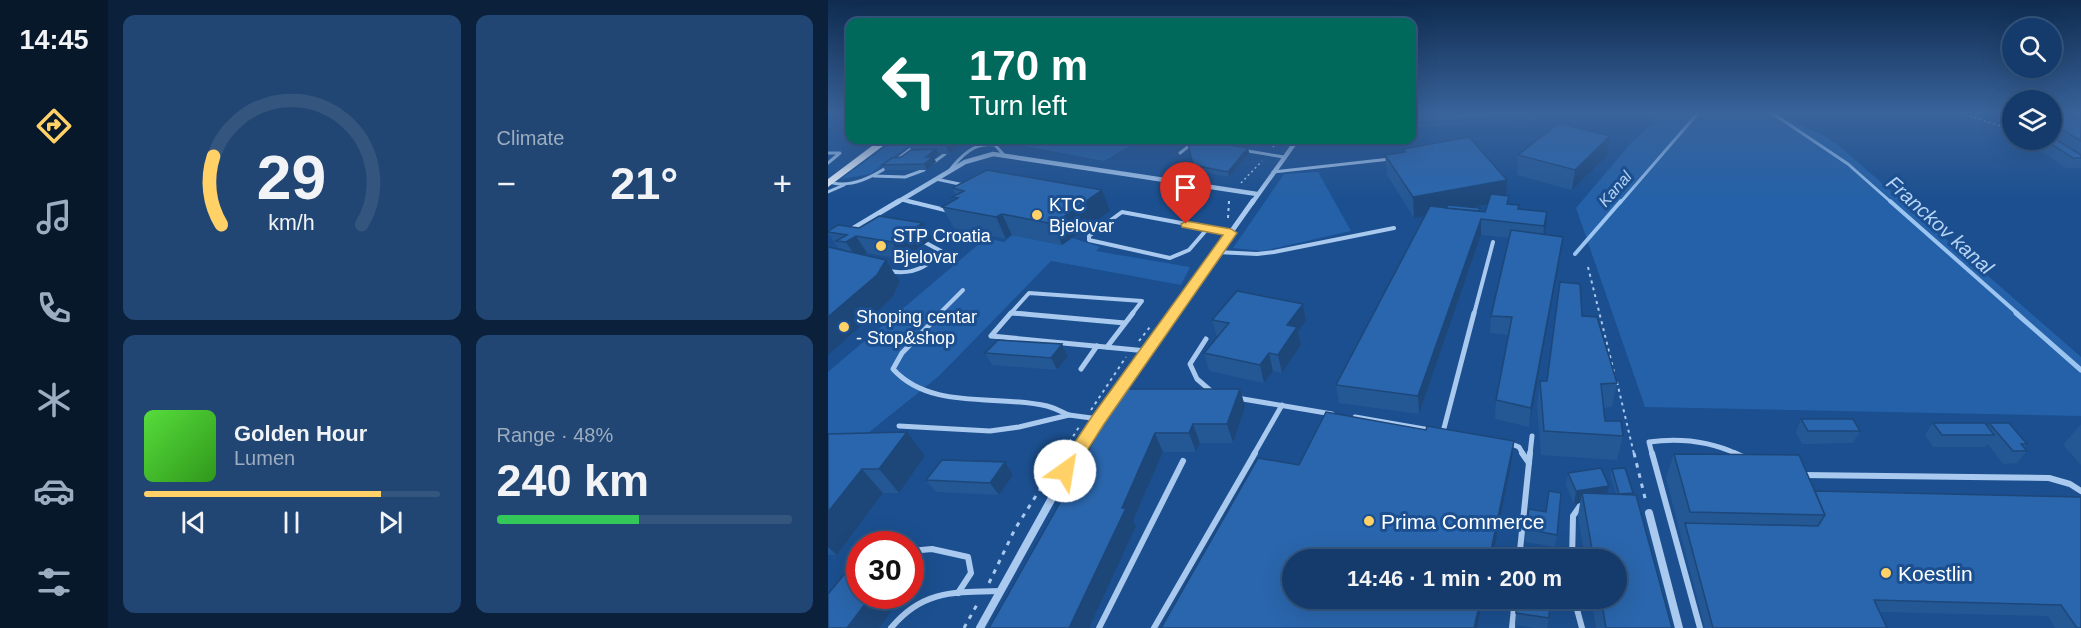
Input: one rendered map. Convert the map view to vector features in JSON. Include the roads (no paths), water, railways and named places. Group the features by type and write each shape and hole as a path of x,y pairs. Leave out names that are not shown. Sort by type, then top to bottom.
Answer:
{"main road":[{"path":"831,182 881,144"}],"street":[{"path":"980,628 1065,471 1099,419 1293,144"},
{"path":"845,232 968,161 1003,154 1257,194"},
{"path":"1648,517 1679,628"}],"lane":[{"path":"873,176 917,144"},
{"path":"954,147 957,144"},
{"path":"950,171 969,151 981,144 995,145 1003,154"},
{"path":"1180,153 1194,144"},
{"path":"1232,148 1284,157"},
{"path":"828,153 840,153 828,163"},
{"path":"934,162 945,154"},
{"path":"1273,172 1324,168 1402,157"},
{"path":"828,192 873,176 905,177 924,170"},
{"path":"936,179 968,186"},
{"path":"831,182 838,184 852,182"},
{"path":"902,201 956,212"},
{"path":"1208,228 1189,250 1170,258 1089,240 1089,236 1122,212 1208,228 1231,233"},
{"path":"1217,252 1257,254 1274,252 1394,228"},
{"path":"852,229 862,231"},
{"path":"1443,432 1493,242"},
{"path":"884,270 897,273 925,265 936,258 941,251 926,243"},
{"path":"963,290 902,354 893,369 898,379 910,385 959,398 1049,407 1069,415 1099,419"},
{"path":"1107,347 1142,301 1029,293 991,336 1147,351"},
{"path":"1012,313 1125,323"},
{"path":"1206,339 1190,364 1197,379 1210,390 1220,393"},
{"path":"1081,369 1097,346"},
{"path":"1229,397 1339,415"},
{"path":"1154,628 1282,405"},
{"path":"899,426 990,431 1069,415"},
{"path":"1351,417 1454,434"},
{"path":"1520,549 1532,436"},
{"path":"1700,628 1649,442 1682,440 1702,442 1724,447 1753,463"},
{"path":"1499,441 1519,447 1529,463"},
{"path":"1099,628 1183,461"},
{"path":"1795,475 2049,478 2070,484 2081,491"},
{"path":"1572,549 1573,516 1580,506 1588,505"},
{"path":"924,550 932,549 968,557 971,573 958,593"},
{"path":"891,628 913,604 928,596 1000,591"},
{"path":"1512,628 1514,609"},
{"path":"1577,609 1582,628"}],"waterway":[{"name":"Kanal","path":"1620,203 1673,142"},
{"name":"Franckov kanal","path":"1816,142 1848,164 1892,203"},
{"name":"Kanal","path":"1575,254 1621,201"},
{"name":"Franckov kanal","path":"1890,201 2018,314"},
{"name":"Franckov kanal","path":"2016,313 2081,370"}],"place":[{"name":"KTC Bjelovar","path":"1037,215"},
{"name":"STP Croatia Bjelovar","path":"881,246"},
{"name":"Shoping centar - Stop&shop","path":"844,327"},
{"name":"Prima Commerce","path":"1369,521"},
{"name":"Koestlin","path":"1886,573"}]}
